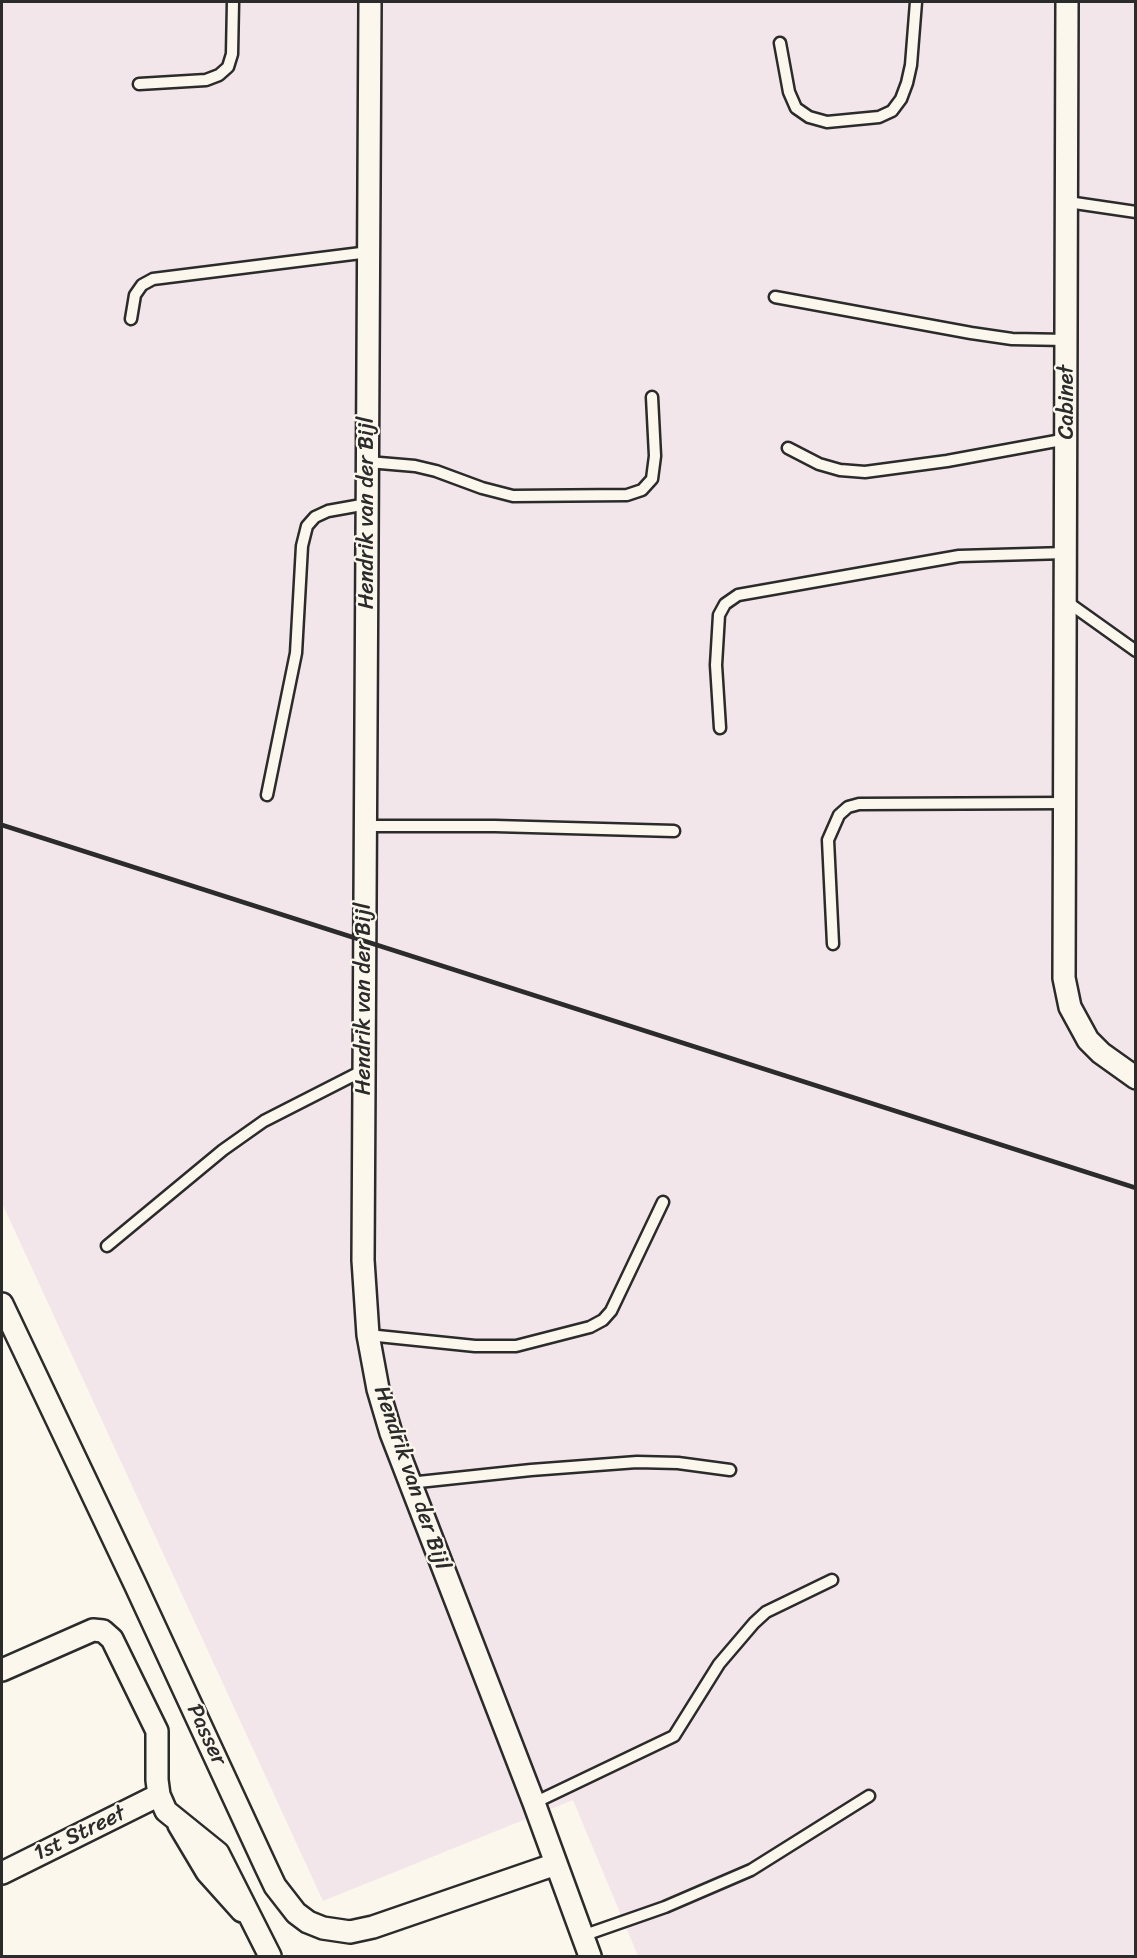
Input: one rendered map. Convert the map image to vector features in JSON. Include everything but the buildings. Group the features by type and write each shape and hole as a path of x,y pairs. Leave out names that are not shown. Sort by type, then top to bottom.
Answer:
{"street":[{"name":"Hendrik van der Bijl","path":"370,2 363,1260 368,1335 378,1389 409,1484 534,1803 590,1956"},
{"name":"Cabinet","path":"1067,2 1064,978 1067,998 1088,1040 1101,1053 1136,1078"},
{"name":"Passer","path":"2,1304 271,1877 296,1913 308,1922 323,1928 350,1932 373,1927 556,1864"},
{"path":"2,1670 76,1636 93,1630 103,1631 116,1646 157,1731 159,1795 166,1811 179,1824 207,1872 251,1919 270,1956"},
{"name":"1st Street","path":"2,1873 159,1795"}],"lane":[{"path":"139,84 206,80 219,75 228,67 232,54 233,2"},
{"path":"780,43 789,92 796,108 809,117 827,122 879,117 891,111 901,99 907,83 911,65 916,2"},
{"path":"1068,202 1136,212"},
{"path":"130,319 135,295 142,285 153,279 369,252"},
{"path":"775,297 970,333 1012,339 1067,340"},
{"path":"368,462 425,468 513,496 627,495 642,490 652,479 655,456 652,397"},
{"path":"788,448 819,464 840,470 865,472 1067,439"},
{"path":"267,795 296,653 302,546 307,526 315,517 328,511 367,504"},
{"path":"720,728 716,664 718,625 725,604 738,595 959,556 1066,554"},
{"path":"1066,601 1136,651"},
{"path":"833,944 828,840 839,814 848,807 859,804 1066,803"},
{"path":"365,826 495,826 674,831"},
{"path":"107,1246 223,1150 264,1121 364,1070"},
{"path":"368,1335 476,1346 516,1346 590,1327 603,1320 611,1311 663,1202"},
{"path":"409,1484 531,1470 637,1462 678,1463 730,1470"},
{"path":"534,1803 674,1736 719,1664 754,1623 766,1612 832,1580"},
{"path":"582,1936 665,1907 751,1870 869,1796"}],"shaded area":[{"path":"2,2 1135,2 1135,1956 638,1956 573,1800 323,1901 2,1203"}],"railway":[{"path":"2,825 1136,1188"}]}
